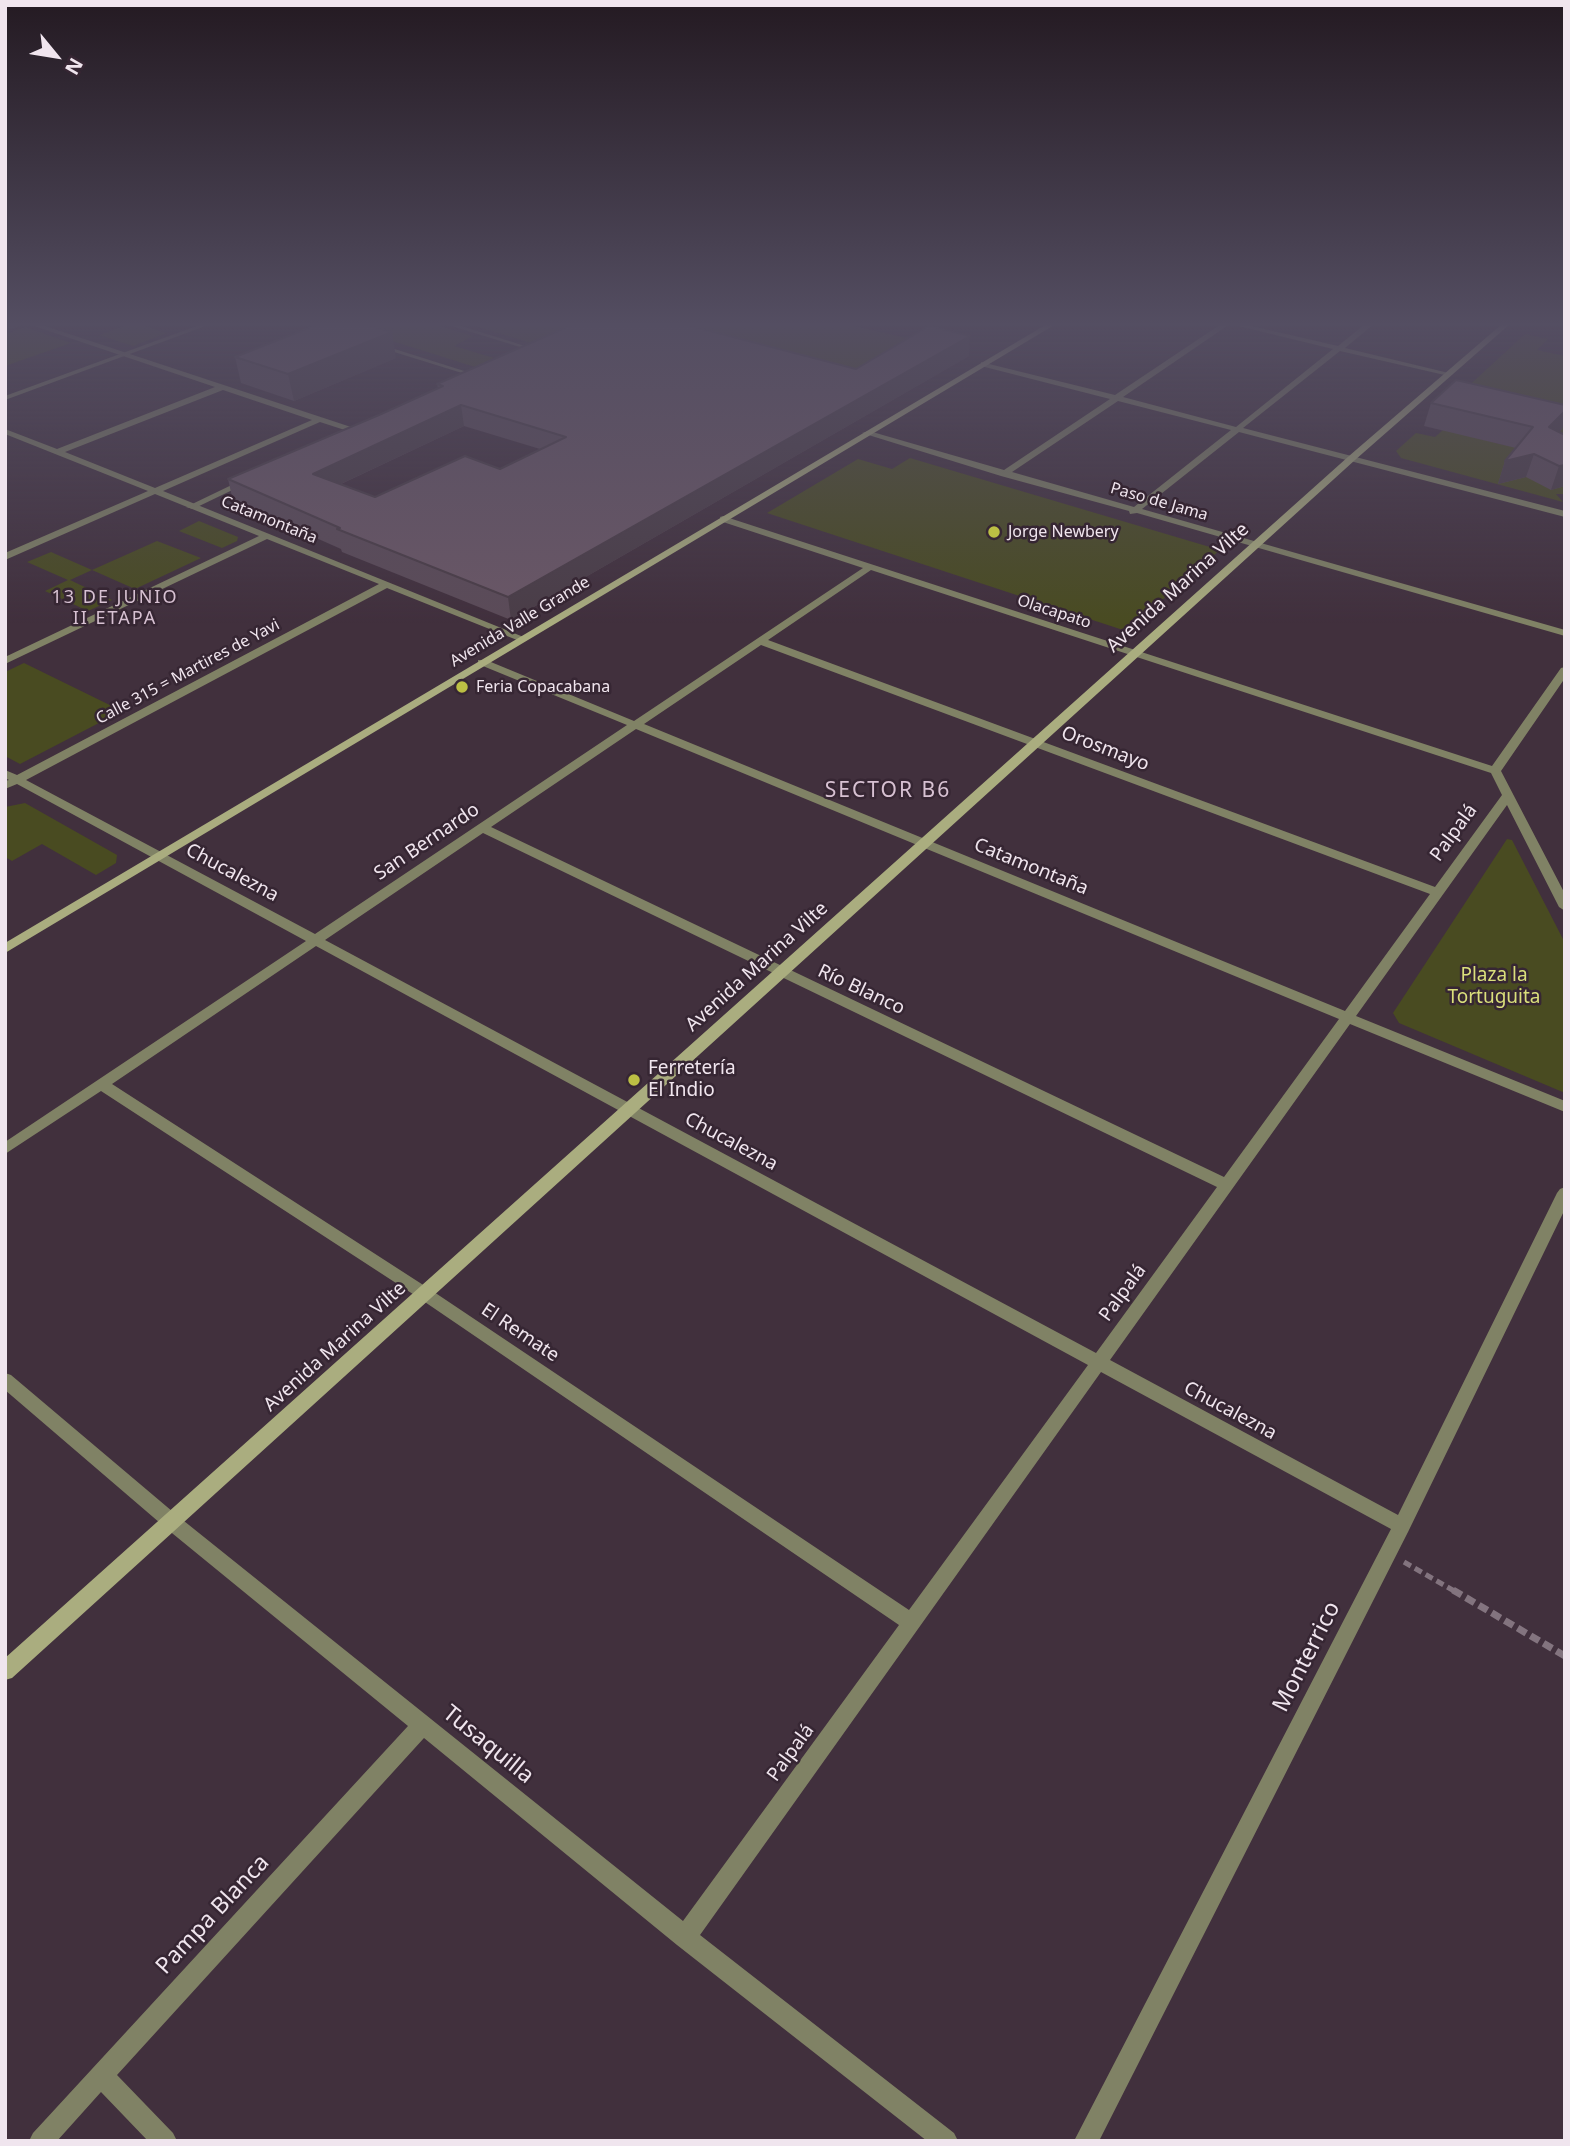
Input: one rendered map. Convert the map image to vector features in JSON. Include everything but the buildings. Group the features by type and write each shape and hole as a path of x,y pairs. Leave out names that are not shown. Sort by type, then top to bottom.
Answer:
{"street":[{"path":"57,453 130,424"},
{"path":"5,557 309,424"},
{"path":"332,424 354,431"},
{"name":"Avenida Valle Grande","path":"5,949 881,424"},
{"path":"1004,474 1078,424"},
{"path":"1218,424 1565,514"},
{"path":"1133,512 1243,424"},
{"name":"Avenida Marina Vilte","path":"5,1671 173,1523 1391,424"},
{"name":"Catamontaña","path":"5,431 522,638"},
{"name":"Paso de Jama","path":"866,433 1133,512 1565,633"},
{"name":"Olacapato","path":"723,519 1135,656 1495,771"},
{"path":"5,661 265,537"},
{"name":"San Bernardo","path":"5,1149 870,567"},
{"name":"Calle 315 = Martires de Yavi","path":"10,779 386,585"},
{"name":"Orosmayo","path":"760,641 1437,892"},
{"name":"Catamontaña","path":"482,662 1565,1107"},
{"path":"1565,670 1495,771 1565,907"},
{"name":"Chucalezna","path":"10,779 160,856 1402,1526"},
{"name":"Palpalá","path":"685,1937 1507,796"},
{"name":"Río Blanco","path":"481,827 1227,1185"},
{"name":"El Remate","path":"101,1084 425,1294 911,1622"},
{"name":"Monterrico","path":"1086,2141 1402,1526 1565,1193"},
{"name":"Tusaquilla","path":"5,1380 173,1523 685,1937 946,2141"},
{"name":"Pampa Blanca","path":"41,2141 423,1724"},
{"path":"101,2075 165,2141"}],"lane":[{"path":"341,437 366,426"},
{"path":"190,507 253,478"}],"path":[{"path":"1388,1553 1565,1656"}],"green space":[{"path":"1450,424 1466,424 1477,438 1504,445 1520,429 1507,424 1565,424 1565,494 1556,494 1563,502 1401,458 1396,451 1416,433 1435,437"},
{"name":"Jorge Newbery","path":"910,458 1220,550 1126,631 767,513 858,459 892,469"},
{"path":"199,521 238,537 237,541 222,548 179,531"},
{"path":"157,541 201,558 135,589 92,570"},
{"path":"51,552 92,570 70,580 112,600 88,611 45,591 68,580 27,562"},
{"path":"24,663 122,711 20,764 5,756 5,672"},
{"path":"25,803 117,855 116,863 96,875 42,844 12,861 5,857 5,807"},
{"name":"Plaza la Tortuguita","path":"1507,839 1512,840 1565,943 1565,1093 1399,1023 1393,1013"}],"place":[{"name":"Jorge Newbery","path":"994,532"},
{"name":"Feria Copacabana","path":"462,687"},
{"name":"Ferretería El Indio","path":"634,1080"}],"district":[{"name":"13 DE JUNIO II ETAPA","path":"115,608"},
{"name":"SECTOR B6","path":"888,791"}]}
